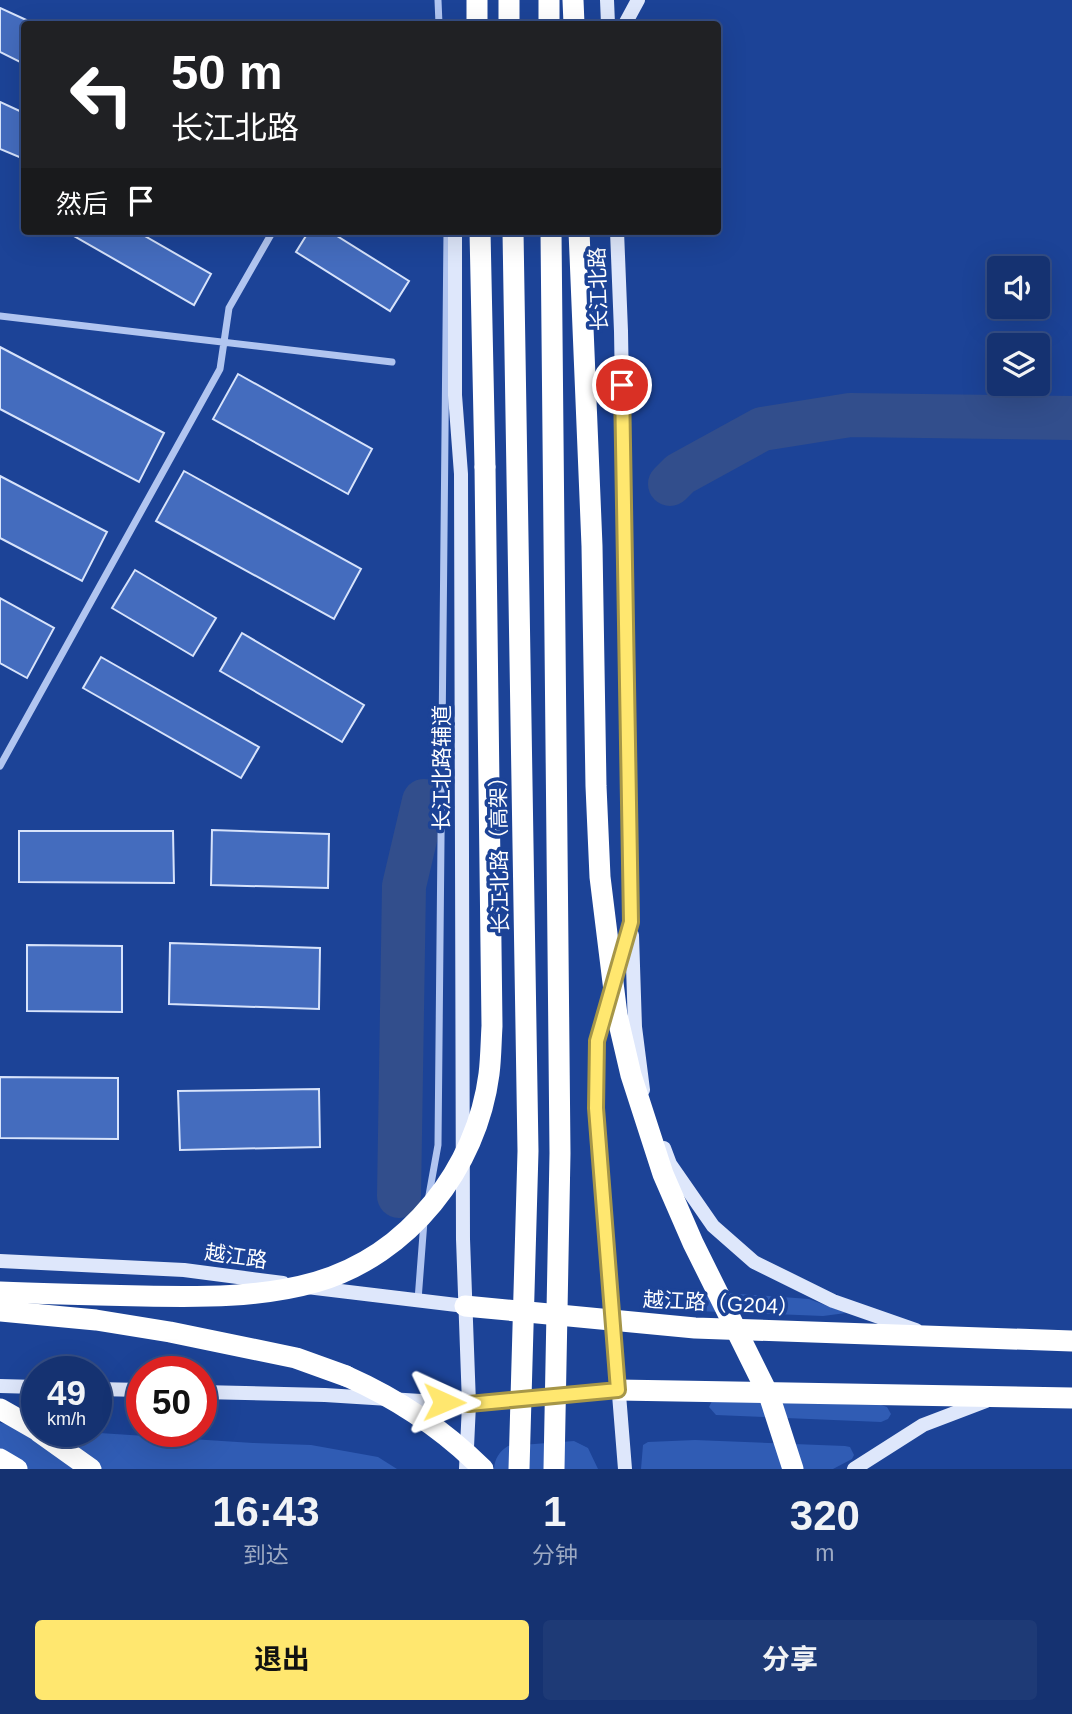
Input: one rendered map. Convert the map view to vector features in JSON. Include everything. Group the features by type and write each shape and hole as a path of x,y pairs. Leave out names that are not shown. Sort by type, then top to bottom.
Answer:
{"highway":[{"path":"477,0 477,21"},
{"path":"509,0 509,21"},
{"path":"549,0 549,21"},
{"path":"573,0 574,21"},
{"path":"0,1292 220,1297 270,1292 317,1282 360,1264 399,1239 433,1204 462,1162 479,1116 489,1075 492,1026 480,235"},
{"name":"长江北路（高架）","path":"513,235 528,1151 519,1469"},
{"path":"551,235 560,1139 554,1469"},
{"path":"579,235 592,546 600,877 617,1015 631,1075 663,1174 770,1398 793,1469"},
{"name":"越江路（G204）","path":"465,1306 695,1328 1072,1341"},
{"path":"0,1311 133,1326 296,1358 346,1377 398,1402 435,1427 483,1469"},
{"path":"618,1390 1072,1398"},
{"path":"0,1409 21,1421"},
{"path":"60,1447 91,1469"},
{"path":"0,1459 17,1469"}],"main road":[{"path":"607,0 608,21"},
{"path":"627,21 638,0"},
{"name":"长江北路辅道","path":"455,235 455,395 461,488 465,1306"},
{"name":"长江北路","path":"617,235 631,922 597,1041 596,1108 625,1469"},
{"path":"631,922 635,1027 644,1090 670,1164 713,1226 754,1262 833,1301 930,1336"},
{"name":"越江路","path":"0,1261 184,1270 465,1306"},
{"path":"465,1306 468,1404 466,1469"},
{"path":"0,1386 21,1387"},
{"path":"217,1392 325,1395 468,1404 618,1390"},
{"path":"854,1469 923,1425 998,1396"}],"street":[{"path":"438,0 439,21"},
{"path":"0,766 220,369 229,308 271,235"},
{"path":"418,1302 422,1235 438,1146 447,235"},
{"path":"0,316 392,362"}],"shaded area":[{"path":"701,1291 809,1299 846,1313 823,1316 697,1311 688,1301 693,1294"},
{"path":"712,1401 881,1405 887,1407 891,1414 881,1422 716,1415 709,1407"},
{"path":"0,1423 21,1425 21,1447 112,1447 112,1434 126,1435 126,1447 217,1447 217,1441 311,1445 378,1457 397,1469 0,1469"},
{"path":"695,1440 845,1446 850,1447 854,1455 852,1459 833,1469 641,1469 643,1445 648,1442"},
{"path":"574,1441 588,1448 598,1469 494,1469 498,1456 508,1446"}],"building":[{"path":"0,8 28,21 21,21 21,62 0,52"},
{"path":"0,102 21,112 21,158 0,149"},
{"path":"143,235 211,274 194,305 74,236"},
{"path":"307,235 335,235 409,281 390,311 296,252"},
{"path":"0,347 164,433 139,482 0,409"},
{"path":"238,374 372,449 348,494 213,419"},
{"path":"184,471 361,569 334,619 156,521"},
{"path":"0,476 107,532 82,581 0,538"},
{"path":"135,570 216,618 193,656 112,608"},
{"path":"0,598 54,628 27,678 0,663"},
{"path":"242,633 364,705 342,742 220,671"},
{"path":"101,657 259,747 241,778 83,688"},
{"path":"212,830 329,834 328,888 211,885"},
{"path":"19,831 173,831 174,883 19,882"},
{"path":"170,943 320,948 319,1009 169,1004"},
{"path":"27,945 122,946 122,1012 27,1011"},
{"path":"0,1077 118,1078 118,1139 0,1138"},
{"path":"319,1089 320,1147 180,1150 178,1091"}],"waterway":[{"path":"670,484 680,474 762,429 850,415 1072,418"},
{"path":"399,1196 404,886 424,801"}],"route":[{"path":"444,1402 469,1404 618,1390 596,1108 597,1041 631,922 622,385"}]}
